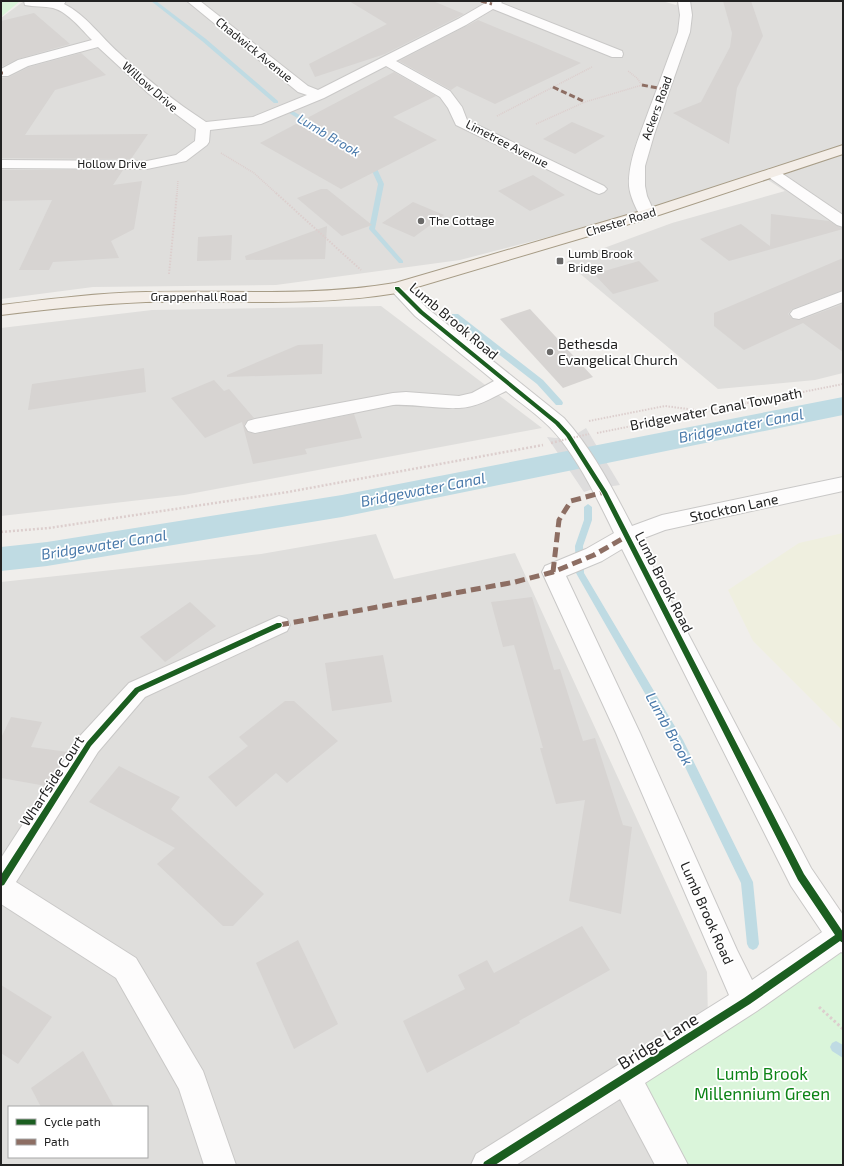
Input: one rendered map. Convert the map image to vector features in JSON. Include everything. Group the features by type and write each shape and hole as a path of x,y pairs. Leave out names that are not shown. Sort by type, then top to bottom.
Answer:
{"main road":[{"name":"Chester Road","path":"397,288 647,214 843,149"},
{"name":"Grappenhall Road","path":"1,310 98,299 166,297 306,298 349,296 397,288"}],"street":[{"name":"Chadwick Avenue","path":"193,1 303,89 319,95"},
{"name":"Ackers Road","path":"647,214 638,191 638,166 647,135 684,32 686,15 684,1"},
{"name":"Willow Drive","path":"29,2 58,3 176,110 203,127"},
{"path":"202,142 203,127 256,121 319,95 462,22 494,2 613,56"},
{"path":"3,73 23,63 100,42"},
{"name":"Limetree Avenue","path":"386,61 445,94 455,107 461,122 599,189"},
{"name":"Hollow Drive","path":"1,164 147,165 181,158 202,142"},
{"path":"772,173 843,222"},
{"name":"Lumb Brook Road","path":"397,288 422,312 557,423 568,435 604,492 801,877 841,937"},
{"path":"799,314 843,296"},
{"path":"255,426 393,399 406,398 459,402 468,401 477,399 507,382"},
{"name":"Stockton Lane","path":"627,536 662,523 843,484"},
{"name":"Lumb Brook Road","path":"627,536 594,554 553,572 628,733 726,960 747,1001"},
{"name":"Wharfside Court","path":"1,882 89,744 137,690 279,625"},
{"path":"1,888 126,968 192,1082 220,1165"},
{"name":"Bridge Lane","path":"487,1165 747,1001 841,937"},
{"path":"625,1078 672,1165"}],"path":[{"path":"473,128 613,56 637,78 642,85 585,102 536,124"},
{"path":"202,142 254,173 365,273"},
{"path":"166,297 181,158"},
{"path":"589,421 665,406 705,412"},
{"path":"1,532 49,528 273,495 551,443 589,434"},
{"path":"819,1007 843,1029"}],"shaded area":[{"path":"24,1 662,1 676,5 679,1 843,1 843,373 815,380 718,389 566,262 672,223 785,191 768,180 460,260 276,285 93,287 1,299 1,18"},
{"path":"381,306 542,428 184,495 1,516 1,328 152,310"},
{"path":"376,534 394,579 515,553 707,972 711,1165 1,1165 1,582 261,554"}],"green space":[{"path":"1,1 20,1 1,17"},
{"path":"843,533 843,731 753,641 728,590 799,543"},
{"name":"Lumb Brook Millennium Green","path":"843,938 843,1165 671,1165 625,1078"}],"pier":[{"path":"586,428 620,485 593,489 584,492 547,437 556,438 578,433"}],"building":[{"path":"349,1 433,1 464,14 385,54 315,77 309,64 387,24"},
{"path":"723,1 751,1 763,36 737,88 729,144 673,113 701,102 730,47 732,33"},
{"path":"34,13 70,44 18,59 1,67 1,21"},
{"path":"478,20 581,63 495,104 457,86 451,90 399,61"},
{"path":"81,53 106,75 55,90 25,135 148,134 131,159 1,158 1,78 9,77 29,67"},
{"path":"394,72 436,96 393,117 437,140 341,189 260,143"},
{"path":"572,122 605,136 575,154 543,139"},
{"path":"1,170 123,170 113,185 142,181 134,229 111,241 119,258 53,262 49,270 19,270 52,200 1,201"},
{"path":"533,175 565,195 530,211 498,191"},
{"path":"321,189 327,189 372,225 342,236 297,198"},
{"name":"The Cottage","path":"413,202 444,215 414,237 382,223"},
{"path":"771,214 829,221 843,229 729,261 700,239 741,224 770,246"},
{"path":"327,226 325,259 246,260 245,256"},
{"path":"232,235 231,260 197,261 198,237"},
{"path":"843,258 843,290 792,309 788,314 793,319 800,320 843,304 843,352 803,323 744,350 714,326 714,313"},
{"path":"639,261 659,281 613,294 594,274"},
{"name":"Bethesda Evangelical Church","path":"530,309 593,377 563,388 500,319"},
{"path":"323,344 322,374 227,377 227,375 298,345"},
{"path":"144,368 146,392 28,410 32,384"},
{"path":"214,380 224,391 229,389 254,418 248,420 244,425 248,432 255,434 354,414 362,438 305,449 307,454 253,464 242,422 205,438 171,398"},
{"path":"532,597 554,670 560,669 583,741 595,738 623,825 632,827 621,914 569,901 585,800 556,804 540,748 543,748 514,645 503,647 491,602"},
{"path":"190,602 216,626 165,662 140,637"},
{"path":"383,655 392,702 332,711 325,663"},
{"path":"285,701 294,701 338,741 287,783 276,773 236,807 208,777 248,746 239,737"},
{"path":"11,717 42,722 31,747 68,752 46,786 1,778 1,738"},
{"path":"119,766 180,797 171,809 264,894 233,926 223,926 157,864 175,848 89,802"},
{"path":"582,926 610,970 519,1021 520,1023 427,1073 403,1021 465,989 458,975 487,960 494,973"},
{"path":"298,940 338,1024 294,1049 256,963"},
{"path":"1,985 52,1017 18,1064 1,1053"},
{"path":"83,1051 113,1106 40,1106 31,1088"}],"waterway":[{"name":"Lumb Brook","path":"153,1 204,40 276,102"},
{"name":"Lumb Brook","path":"291,112 313,125"},
{"name":"Lumb Brook","path":"370,160 381,184 372,229 401,262"},
{"path":"455,316 540,382 559,403"},
{"name":"Bridgewater Canal","path":"1,559 47,554 342,506 843,406"},
{"name":"Lumb Brook","path":"588,507 588,520 579,546 580,573 679,743 747,882 753,944"},
{"name":"Lumb Brook","path":"836,1047 843,1052"}],"marked path":[{"path":"481,1 492,4"},
{"path":"642,85 663,89"},
{"path":"553,87 585,102"},
{"path":"553,572 559,520 571,501 604,492"},
{"path":"279,625 515,582 553,572 594,555 627,536"}],"cycle path":[{"path":"397,288 421,312 557,423 568,435 604,492 801,877 843,939"},
{"path":"1,882 89,744 137,690 279,625"},
{"path":"487,1165 747,1001 840,936"}],"place":[{"name":"The Cottage","path":"421,221"},
{"name":"Lumb Brook Bridge","path":"560,261"},
{"name":"Bethesda Evangelical Church","path":"550,352"}]}
